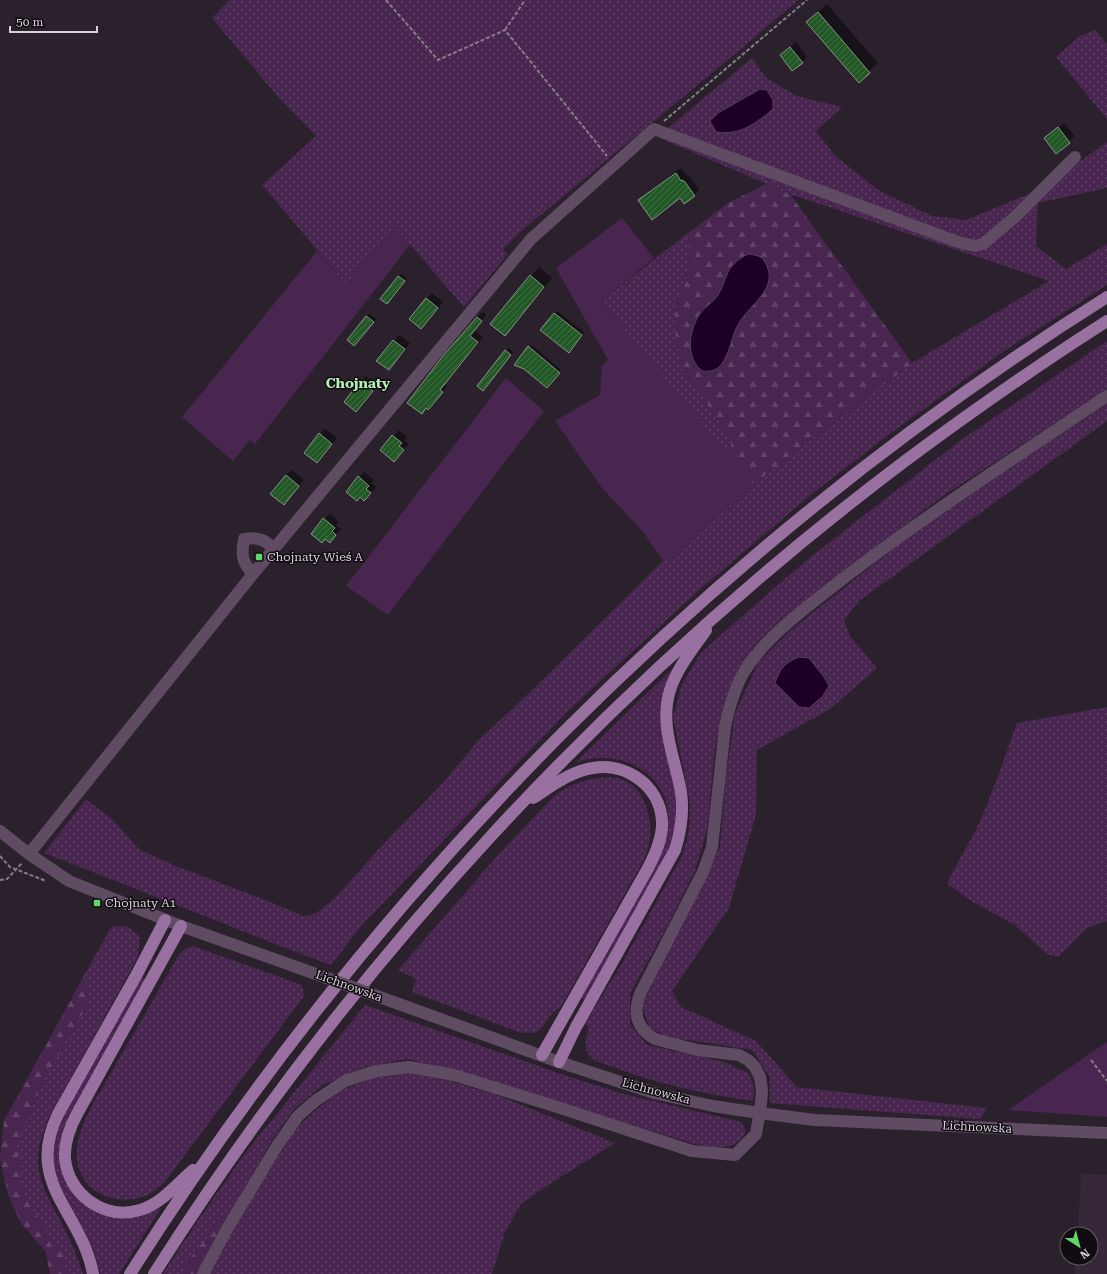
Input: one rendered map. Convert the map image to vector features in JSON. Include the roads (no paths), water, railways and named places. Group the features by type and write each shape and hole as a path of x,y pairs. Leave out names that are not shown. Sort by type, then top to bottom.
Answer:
{"main road":[{"path":"130,1274 210,1154 297,1035 348,971 404,903 510,786 606,689 725,581 786,529 860,470 994,372 1107,297"},
{"path":"154,1274 224,1168 269,1106 316,1043 416,920 517,808 622,702 720,612 817,530 902,463 999,393 1107,321"},
{"path":"559,1062 576,1026 675,850 681,827 682,806 681,792 667,732 666,713 668,698 678,671 720,612"},
{"path":"517,808 566,777 586,769 604,767 618,768 635,776 646,785 657,802 662,820 660,840 648,870 542,1055"},
{"path":"93,1274 84,1244 56,1194 49,1173 47,1150 49,1137 58,1114 137,974 165,920"},
{"path":"181,926 77,1114 66,1144 65,1157 72,1183 80,1193 96,1206 116,1212 123,1212 138,1211 152,1205 171,1191 210,1154"}],"street":[{"path":"29,854 253,574 530,239 654,129 958,242 975,246 983,244 1015,217 1076,157"},
{"path":"203,1274 231,1222 290,1126 306,1108 324,1094 345,1081 376,1071 409,1067 454,1075 692,1151 735,1155 756,1134 762,1090 760,1077 755,1067 748,1060 739,1055 697,1050 655,1039 649,1036 641,1026 637,1017 636,1008 640,994 703,872 712,847 725,727 734,692 744,672 770,640 792,620 879,551 947,503 1107,396"},
{"path":"253,574 247,567 242,553 244,539 254,537 266,542 274,550"},
{"name":"Lichnowska","path":"0,831 29,854 69,881 165,920 559,1062 654,1093 713,1106 815,1120 1107,1133"}],"place":[{"name":"Chojnaty Wieś A","path":"259,557"},
{"name":"Chojnaty A1","path":"97,903"}],"district":[{"name":"Chojnaty","path":"358,383"}]}
